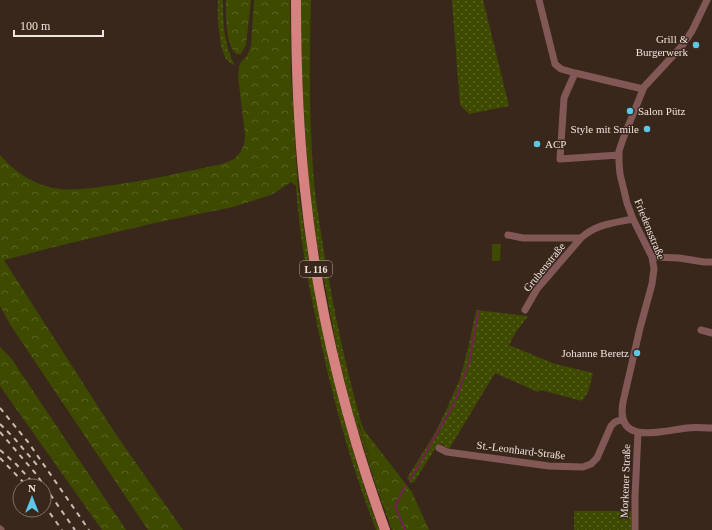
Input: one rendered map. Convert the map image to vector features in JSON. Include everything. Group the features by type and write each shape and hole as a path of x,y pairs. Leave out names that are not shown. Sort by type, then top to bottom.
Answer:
{"main road":[{"name":"L 116","path":"296,0 297,79 300,136 316,272 345,403 364,469 385,530"}],"street":[{"path":"539,0 555,64 561,69 575,73 643,89"},
{"name":"Friedensstraße","path":"623,419 623,402 654,269 652,257 633,219 623,188 619,168 619,155 623,139 643,89 682,46 692,31 707,0"},
{"path":"575,73 564,98 560,159 619,155"},
{"name":"Grubenstraße","path":"525,310 540,286 581,238 598,226 633,219"},
{"path":"508,235 523,238 581,238"},
{"path":"652,257 679,258 712,262"},
{"path":"701,330 712,333"},
{"path":"623,419 629,428 638,432 650,433 690,428 712,428"},
{"name":"St.-Leonhard-Straße","path":"439,448 447,452 549,466 583,467 591,464 597,458 611,426 615,422 623,419"},
{"name":"Morkener Straße","path":"635,530 638,432"}],"green space":[{"path":"218,0 223,0 223,17 226,42 235,66 227,60 222,48 218,22"},
{"path":"226,0 251,0 246,45 241,54 236,54 232,49 228,36"},
{"path":"254,0 290,0 291,73 298,187 291,182 271,195 233,207 159,222 4,260 115,433 183,530 148,530 11,326 0,306 0,155 18,172 31,180 45,186 70,190 149,179 226,163 234,159 241,151 245,138 238,76 241,62 247,56 251,46"},
{"path":"301,0 311,0 310,97 315,193 310,192 306,144 302,72"},
{"path":"452,0 483,0 509,106 469,114 460,105"},
{"path":"296,185 298,187 304,231 329,360 351,445 379,530 376,530 358,481 329,380 307,276 299,222"},
{"path":"310,192 315,193 334,309 346,366 361,422 357,418 359,426 377,482 395,530 392,530 377,489 353,414 338,355 316,238"},
{"path":"492,244 501,244 500,261 492,261"},
{"path":"476,310 528,316 516,332 509,345 555,364 593,373 588,392 582,401 541,390 538,392 495,373 449,449 442,444 438,444 414,482 411,483 407,478 435,433 460,379"},
{"path":"0,347 11,358 126,530 102,530 0,386"},
{"path":"357,417 364,430 412,492 429,530 395,530 377,482"},
{"path":"574,511 631,511 631,530 574,530"}],"waterway":[{"path":"410,480 454,404 469,363 478,313"},
{"path":"405,486 395,506 405,530"}],"railway":[{"path":"0,408 28,442 89,530"},
{"path":"0,424 37,465"},
{"path":"0,432 36,474 75,530"},
{"path":"0,450 29,478"},
{"path":"0,458 19,478"},
{"path":"52,516 62,530"}],"place":[{"name":"Grill & Burgerwerk","path":"696,45"},
{"name":"Salon Pütz","path":"630,111"},
{"name":"Style mit Smile","path":"647,129"},
{"name":"ACP","path":"537,144"},
{"name":"Johanne Beretz","path":"637,353"}]}
